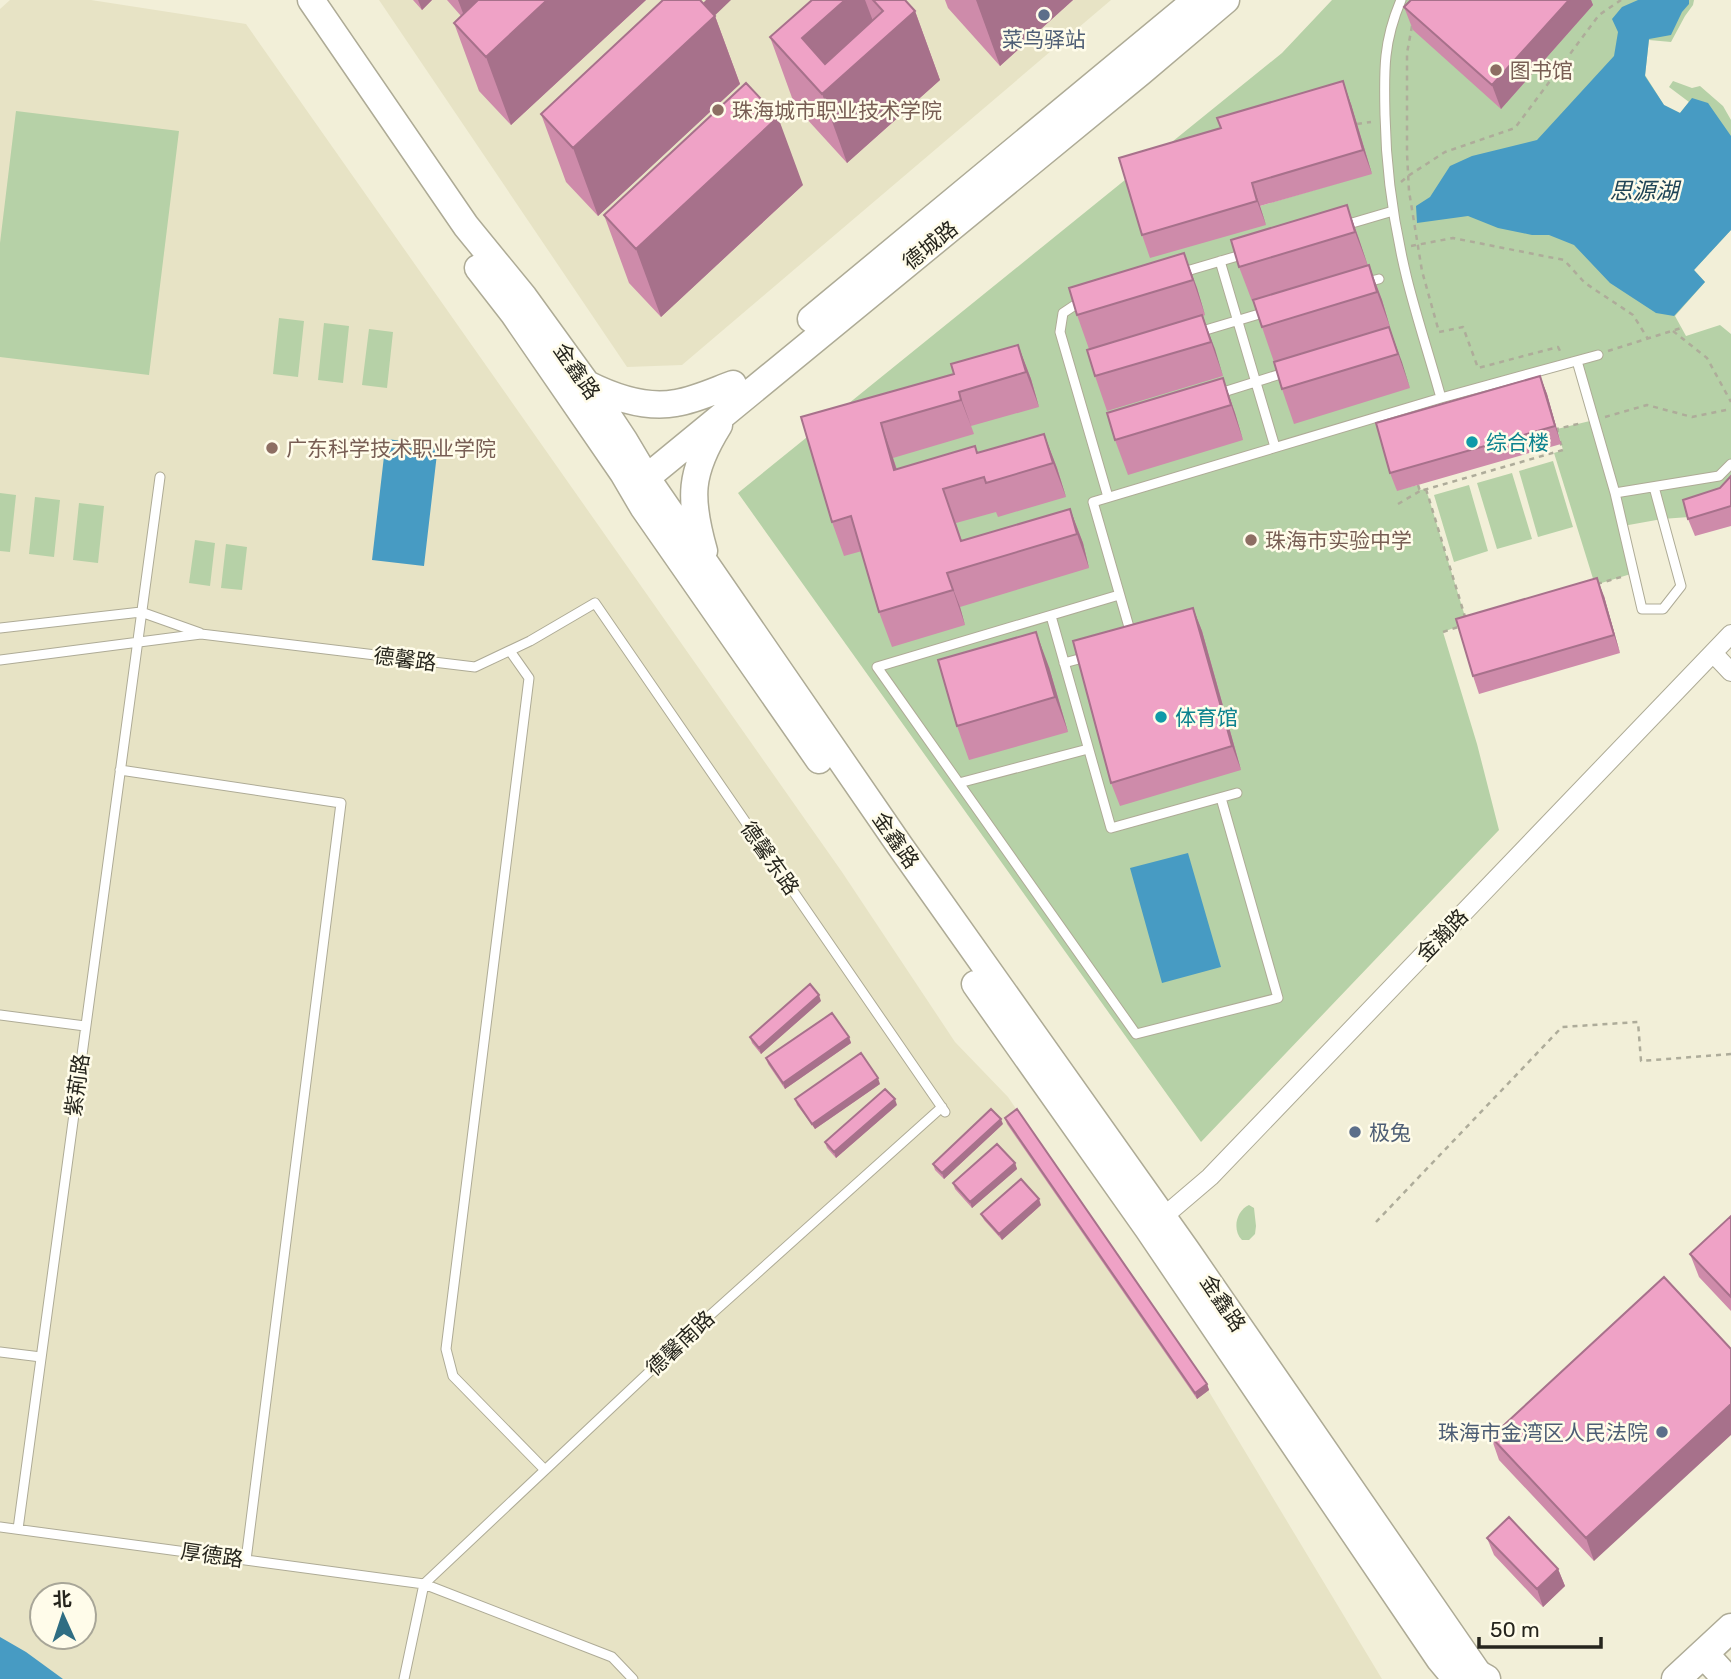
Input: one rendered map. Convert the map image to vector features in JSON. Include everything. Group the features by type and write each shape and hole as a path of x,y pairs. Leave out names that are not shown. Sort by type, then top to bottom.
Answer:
{"main road":[{"path":"1676,1679 1731,1628"},
{"path":"1704,1654 1727,1679"}],"street":[{"name":"金鑫路","path":"294,0 463,250 634,475 710,569 1156,1223 1475,1678"},
{"name":"金鑫路","path":"311,0 466,226 524,297 587,384 634,475 651,518 870,833 1156,1223"},
{"name":"德城路","path":"731,397 1196,0"},
{"name":"德城路","path":"634,475 1130,81 1226,0"},
{"path":"587,384 605,393 650,405 731,397"},
{"path":"710,569 697,527 694,486 707,445 731,397"},
{"name":"金瀚路","path":"1156,1223 1210,1177 1731,634"},
{"path":"1713,653 1731,672"}],"lane":[{"path":"1401,0 1387,39 1384,66 1386,155 1393,211 1407,278 1441,398"},
{"path":"1326,230 1393,211"},
{"path":"1168,276 1260,250"},
{"path":"1220,261 1275,447"},
{"path":"1353,286 1379,279"},
{"path":"1090,299 1063,313 1059,332 1108,497"},
{"path":"1186,336 1276,309"},
{"path":"1133,643 1093,502 1441,398 1598,355"},
{"path":"1577,361 1615,493 1642,608 1663,609 1681,586 1654,486"},
{"path":"1204,397 1295,370"},
{"path":"1615,493 1719,476 1731,464"},
{"name":"紫荊路","path":"18,1529 160,477"},
{"path":"1119,595 877,667 1136,1034 1278,998 1221,798"},
{"name":"德馨路","path":"0,660 201,634 475,667 530,641 594,603"},
{"name":"德馨东路","path":"594,603 944,1110"},
{"name":"德馨路","path":"0,628 141,612 201,634"},
{"path":"1051,616 1111,828 1237,793"},
{"path":"510,651 529,678 446,1349 453,1376 545,1470"},
{"path":"1064,663 1099,653"},
{"path":"959,783 1088,749"},
{"path":"120,770 341,803 246,1560"},
{"path":"0,1015 85,1026"},
{"name":"德馨南路","path":"424,1584 697,1327 944,1110"},
{"path":"0,1352 41,1357"},
{"name":"厚德路","path":"0,1527 424,1584 612,1657 633,1679"},
{"path":"404,1679 424,1584"}],"path":[{"path":"1391,191 1408,176 1446,152 1515,128 1599,15 1621,0"},
{"path":"1414,19 1407,52 1409,191 1422,271 1439,332 1464,327 1478,368 1558,347 1565,364"},
{"path":"1401,248 1453,238 1564,260 1586,283 1633,315 1648,339"},
{"path":"1598,355 1681,328"},
{"path":"1673,331 1707,358 1731,402"},
{"path":"1398,504 1426,489 1563,450 1557,429 1647,405 1692,417 1731,409"},
{"path":"1418,485 1420,491"},
{"path":"1426,489 1467,624 1443,632"},
{"path":"1595,585 1634,573"},
{"path":"1376,1222 1562,1027 1638,1022 1641,1061 1731,1054"}],"shaded area":[{"name":"广东科学技术职业学院","path":"10,0 91,0 246,24 842,872 955,1042 1008,1097 1208,1390 1382,1679 0,1679 0,9"},
{"name":"珠海城市职业技术学院","path":"379,0 1111,0 682,365 627,367"}],"green space":[{"name":"珠海市实验中学","path":"1332,0 1694,0 1671,42 1649,40 1645,75 1664,105 1680,113 1689,102 1669,87 1673,81 1692,88 1700,86 1723,106 1731,120 1731,230 1694,270 1705,282 1675,316 1686,336 1720,325 1731,334 1731,501 1689,517 1623,526 1634,573 1595,585 1554,453 1563,450 1557,429 1594,420 1577,361 1376,417 1397,490 1418,485 1420,490 1426,489 1467,623 1443,632 1477,744 1499,830 1201,1142 738,493 1282,53","holes":["1372,173 1260,206 1265,225 1128,181"]},
{"path":"16,111 179,131 149,375 0,357 0,243"},
{"path":"279,318 304,321 298,377 273,374"},
{"path":"324,323 349,326 343,383 318,380"},
{"path":"369,329 393,332 387,388 362,385"},
{"path":"1553,461 1573,527 1538,537 1519,471"},
{"path":"1512,473 1532,539 1497,549 1477,483"},
{"path":"1469,485 1488,551 1454,562 1434,495"},
{"path":"0,493 16,495 10,552 0,551"},
{"path":"35,497 60,500 54,557 29,554"},
{"path":"79,503 104,506 98,563 73,560"},
{"path":"195,540 215,543 210,586 189,583"},
{"path":"226,544 247,547 242,590 221,588"},
{"path":"1249,1205 1254,1208 1255,1234 1249,1240 1242,1240 1236,1226 1238,1216"}],"water":[{"name":"思源湖","path":"1638,0 1689,0 1671,35 1649,39 1645,76 1664,105 1680,113 1692,98 1708,103 1731,136 1731,230 1694,270 1705,282 1674,316 1656,313 1610,283 1574,245 1549,235 1532,235 1498,228 1468,216 1417,223 1416,206 1430,197 1450,166 1472,156 1537,140 1614,56 1618,32 1612,19 1622,7"},
{"path":"386,439 438,445 424,566 372,560"},
{"path":"1188,853 1221,967 1162,983 1130,868"},
{"path":"0,1637 26,1652 63,1679 0,1679"}],"building":[{"path":"478,0 547,0 486,57 454,23"},
{"path":"663,0 700,0 715,16 573,148 541,114"},
{"path":"812,0 845,0 802,38 825,64 883,11 873,0 905,0 915,11 822,94 770,37"},
{"name":"图书馆","path":"1411,0 1569,0 1492,85 1404,7"},
{"path":"1343,81 1363,150 1252,183 1257,201 1142,235 1119,158 1221,128 1217,118"},
{"path":"746,83 778,117 636,249 604,215"},
{"path":"1347,205 1355,232 1239,267 1231,240"},
{"path":"1184,253 1193,280 1077,315 1069,288"},
{"path":"1369,265 1377,292 1262,327 1253,300"},
{"path":"1202,315 1211,342 1095,376 1087,350"},
{"path":"1389,327 1398,354 1282,389 1274,362"},
{"path":"1018,345 1026,372 959,392 961,400 881,423 894,470 975,446 977,453 1044,434 1053,463 986,483 984,477 943,489 961,541 1070,509 1077,534 947,573 953,590 879,612 851,516 832,522 801,417 954,374 951,364"},
{"name":"综合楼","path":"1540,376 1555,426 1390,473 1376,423"},
{"path":"1223,378 1231,405 1115,440 1107,413"},
{"path":"1731,476 1731,506 1688,519 1683,500 1720,488"},
{"path":"1597,578 1614,635 1473,676 1456,619"},
{"name":"体育馆","path":"1193,608 1232,746 1111,783 1073,641"},
{"path":"1036,632 1055,697 957,726 938,660"},
{"path":"810,984 819,995 759,1048 750,1037"},
{"path":"832,1013 849,1037 783,1083 766,1058"},
{"path":"861,1053 878,1078 812,1124 795,1099"},
{"path":"885,1089 895,1099 834,1152 825,1142"},
{"path":"991,1109 1001,1119 942,1173 933,1164"},
{"path":"1017,1109 1207,1384 1195,1393 1005,1118"},
{"path":"997,1144 1015,1163 970,1202 953,1183"},
{"path":"1021,1179 1039,1199 999,1234 981,1214"},
{"path":"1731,1216 1731,1297 1690,1254"},
{"path":"1664,1277 1731,1349 1731,1404 1586,1538 1491,1437"},
{"path":"1509,1517 1558,1569 1537,1589 1487,1538"}],"place":[{"name":"菜鸟驿站","path":"1044,15"},
{"name":"图书馆","path":"1496,70"},
{"name":"珠海城市职业技术学院","path":"718,110"},
{"name":"综合楼","path":"1472,442"},
{"name":"广东科学技术职业学院","path":"272,448"},
{"name":"珠海市实验中学","path":"1251,540"},
{"name":"体育馆","path":"1161,717"},
{"name":"极兔","path":"1355,1132"},
{"name":"珠海市金湾区人民法院","path":"1662,1432"}]}
